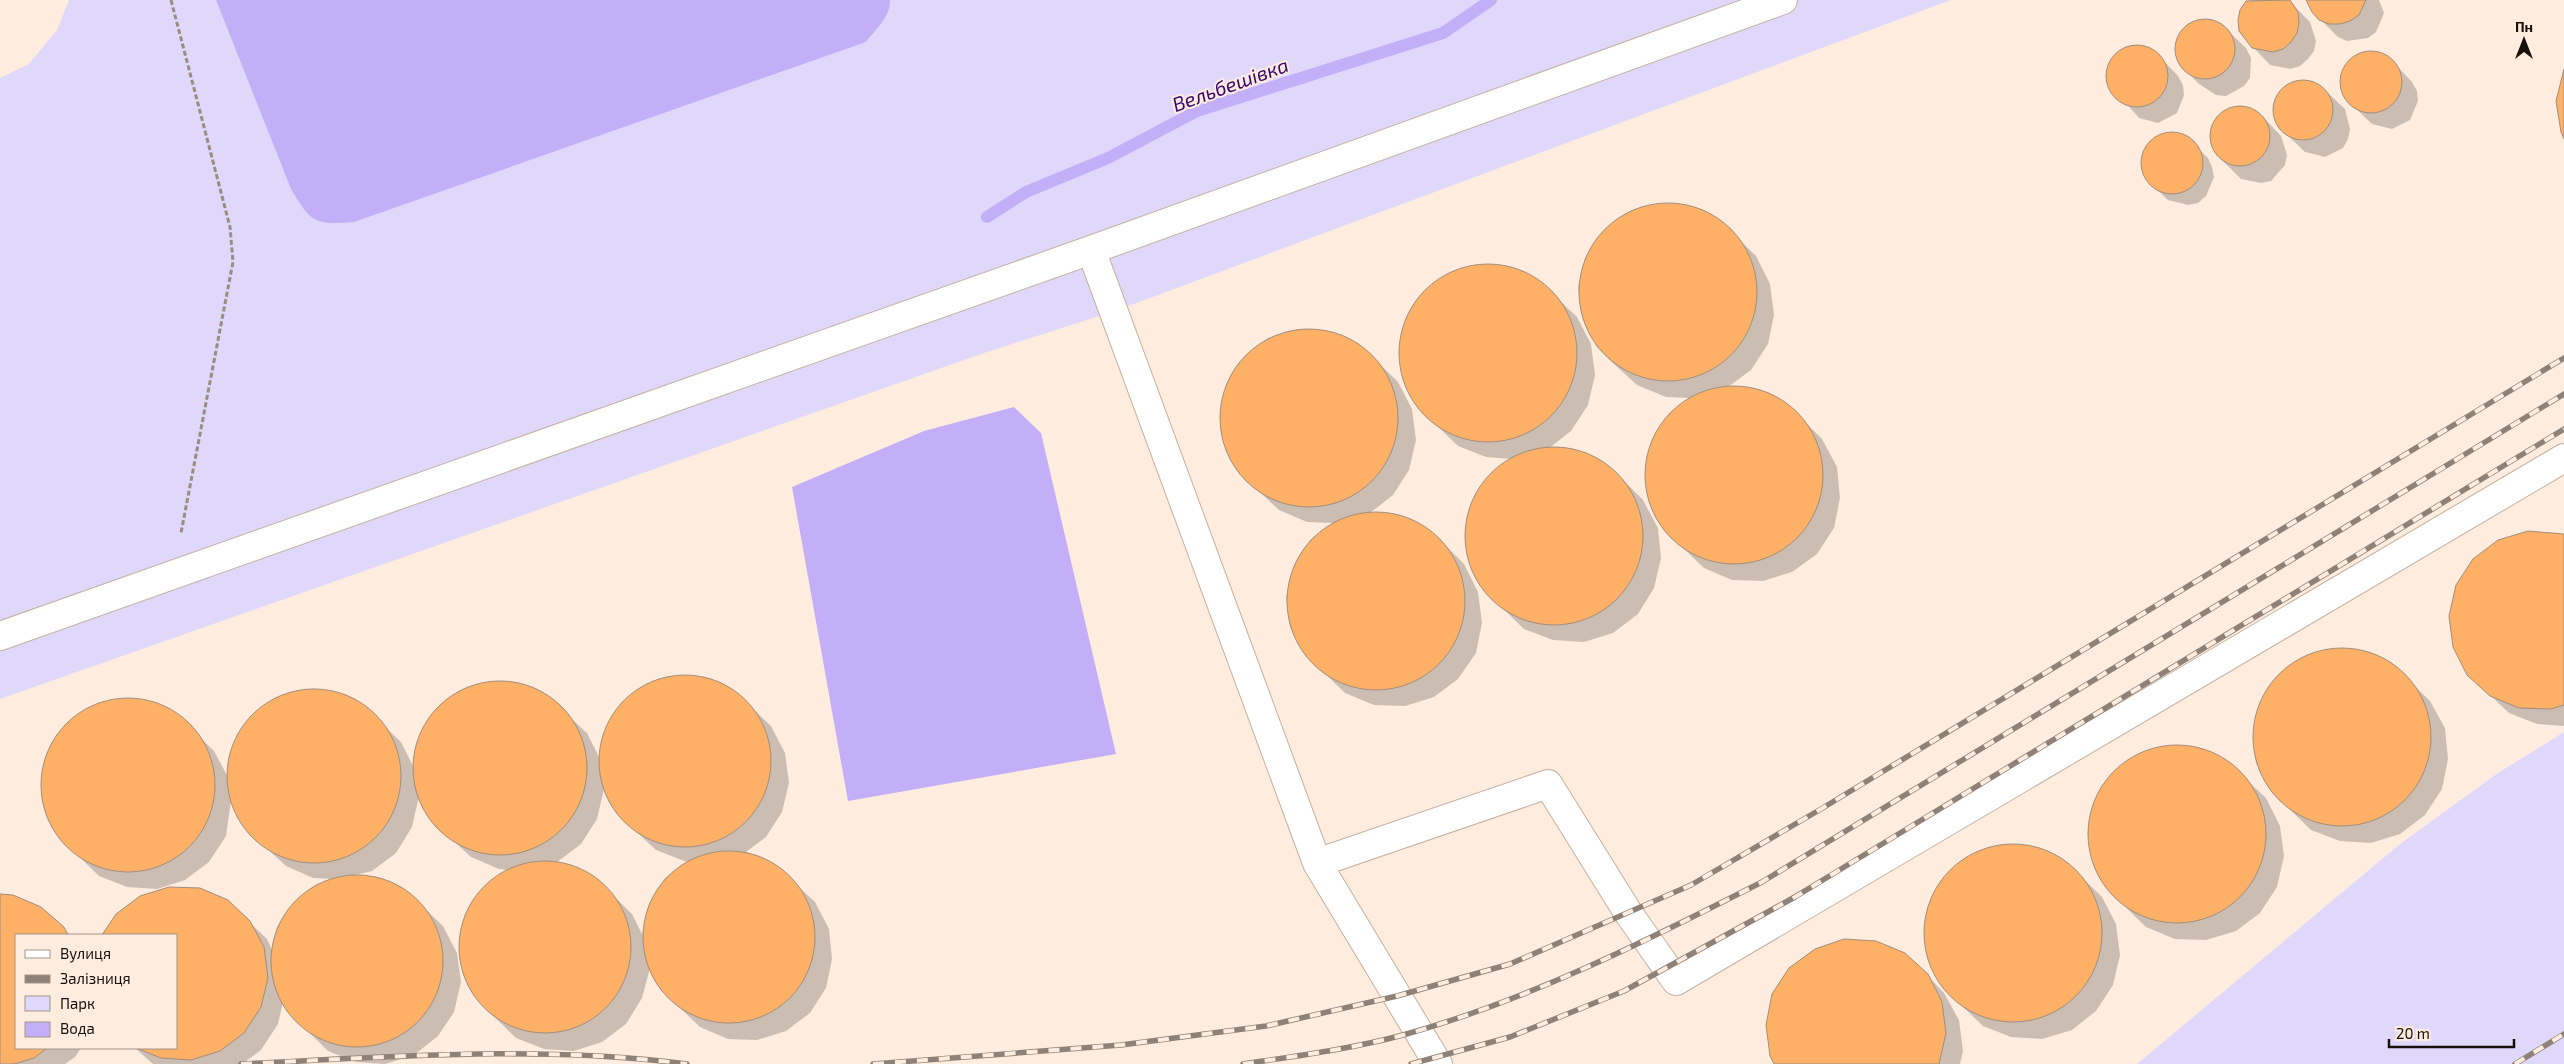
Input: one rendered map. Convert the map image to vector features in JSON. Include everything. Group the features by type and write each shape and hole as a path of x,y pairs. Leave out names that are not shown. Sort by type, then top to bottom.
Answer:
{"street":[{"path":"0,636 1091,250 1783,0"},
{"path":"1091,250 1317,863 1438,1064"},
{"path":"1317,863 1548,784 1629,914 1676,980 2564,458"}],"path":[{"path":"171,0 230,227 233,262 172,575"}],"green space":[{"path":"69,0 1951,0 1115,311 987,352 0,699 0,78 29,64 57,30"},
{"path":"2564,732 2564,1064 2137,1064 2400,844 2498,773"}],"water":[{"path":"216,0 890,0 890,6 878,28 866,42 354,222 331,223 322,222 309,215 291,189"},
{"path":"1014,407 1041,433 1116,754 848,801 792,487 924,431"}],"building":[{"path":"2290,0 2298,12 2299,23 2297,33 2291,42 2283,49 2273,52 2252,48 2239,31 2238,20 2240,10 2246,1"},
{"path":"2306,0 2366,0 2359,15 2350,21 2340,24 2329,24 2319,20 2312,12"},
{"path":"2199,19 2211,19 2222,24 2230,32 2235,43 2233,61 2222,74 2211,79 2199,79 2188,74 2180,66 2175,55 2175,43 2180,32 2188,24"},
{"path":"2137,45 2149,48 2159,54 2165,64 2168,76 2165,88 2159,98 2149,104 2137,107 2125,104 2115,98 2109,88 2106,76 2109,64 2115,54 2125,48"},
{"path":"2371,51 2383,54 2393,60 2399,70 2402,82 2399,94 2393,104 2383,110 2371,113 2359,110 2349,104 2343,94 2340,82 2343,70 2349,60 2359,54"},
{"path":"2564,69 2564,139 2556,101"},
{"path":"2297,80 2309,80 2325,88 2331,98 2333,110 2331,122 2325,132 2309,140 2297,140 2281,132 2273,116 2273,104 2281,88"},
{"path":"2234,106 2246,106 2262,114 2268,124 2270,136 2268,148 2262,158 2246,166 2234,166 2218,158 2210,142 2210,130 2218,114"},
{"path":"2172,132 2184,135 2194,141 2200,151 2203,163 2200,175 2194,185 2184,191 2172,194 2160,191 2150,185 2144,175 2141,163 2144,151 2150,141 2160,135"},
{"path":"1677,203 1702,209 1710,213 1725,223 1737,235 1751,258 1756,275 1756,309 1751,326 1737,349 1725,361 1702,375 1685,380 1659,381 1634,375 1626,371 1611,361 1599,349 1585,326 1580,309 1579,283 1585,258 1589,250 1599,235 1611,223 1634,209 1651,204"},
{"path":"1497,264 1522,270 1530,274 1545,284 1557,296 1571,319 1576,336 1576,370 1571,387 1557,410 1545,422 1522,436 1505,441 1479,442 1454,436 1446,432 1431,422 1419,410 1405,387 1400,370 1399,344 1405,319 1409,311 1419,296 1431,284 1454,270 1471,265"},
{"path":"1318,329 1351,339 1366,349 1378,361 1388,376 1394,392 1397,401 1397,435 1388,460 1378,475 1366,487 1351,497 1326,506 1300,507 1267,497 1252,487 1240,475 1230,460 1221,435 1220,409 1230,376 1240,361 1252,349 1267,339 1292,330"},
{"path":"1725,386 1743,386 1760,389 1776,396 1791,406 1803,418 1813,433 1820,449 1823,475 1822,492 1817,509 1803,532 1791,544 1776,554 1760,561 1743,564 1725,564 1708,561 1692,554 1677,544 1665,532 1655,517 1648,501 1645,484 1645,466 1648,449 1655,433 1665,418 1677,406 1692,396 1708,389"},
{"path":"1563,447 1596,457 1611,467 1623,479 1633,494 1639,510 1642,519 1642,553 1633,578 1623,593 1611,605 1596,615 1571,624 1545,625 1512,615 1497,605 1485,593 1475,578 1466,553 1465,527 1475,494 1485,479 1497,467 1512,457 1537,448"},
{"path":"1385,512 1410,518 1418,522 1433,532 1445,544 1459,567 1464,584 1464,618 1459,635 1445,658 1433,670 1410,684 1393,689 1367,690 1342,684 1334,680 1319,670 1307,658 1293,635 1288,618 1287,592 1293,567 1297,559 1307,544 1319,532 1342,518 1359,513"},
{"path":"2528,531 2564,534 2564,705 2551,709 2519,708 2490,696 2467,675 2453,647 2449,616 2456,585 2473,559 2498,540"},
{"path":"2351,648 2376,654 2384,658 2399,668 2411,680 2425,703 2430,720 2430,754 2425,771 2411,794 2399,806 2376,820 2359,825 2333,826 2308,820 2300,816 2285,806 2273,794 2259,771 2254,754 2253,728 2259,703 2263,695 2273,680 2285,668 2308,654 2325,649"},
{"path":"693,675 710,678 726,685 740,694 752,706 768,736 771,761 770,778 765,794 752,816 740,828 710,844 677,847 660,844 644,837 630,828 618,816 602,786 599,753 602,736 609,720 618,706 630,694 660,678"},
{"path":"500,681 517,683 533,688 555,701 567,713 583,743 587,768 585,785 580,801 567,823 555,835 525,851 500,855 483,853 467,848 445,835 433,823 417,793 413,768 415,751 420,735 433,713 445,701 475,685"},
{"path":"314,689 331,691 347,696 369,709 381,721 397,751 401,776 399,793 394,809 381,831 369,843 339,859 314,863 297,861 281,856 259,843 247,831 231,801 227,776 229,759 234,743 247,721 259,709 289,693"},
{"path":"128,698 145,700 161,705 183,718 195,730 211,760 215,785 213,802 208,818 195,840 183,852 153,868 128,872 111,870 95,865 73,852 61,840 45,810 41,785 43,768 48,752 61,730 73,718 103,702"},
{"path":"2186,745 2211,751 2219,755 2234,765 2246,777 2260,800 2265,817 2265,851 2260,868 2246,891 2234,903 2211,917 2194,922 2168,923 2143,917 2135,913 2120,903 2108,891 2094,868 2089,851 2088,825 2094,800 2098,792 2108,777 2120,765 2143,751 2160,746"},
{"path":"2004,844 2022,844 2039,847 2055,854 2070,864 2082,876 2092,891 2099,907 2102,933 2101,950 2096,967 2082,990 2070,1002 2055,1012 2039,1019 2022,1022 2004,1022 1987,1019 1971,1012 1956,1002 1944,990 1934,975 1927,959 1924,942 1924,924 1927,907 1934,891 1944,876 1956,864 1971,854 1987,847"},
{"path":"737,851 754,854 770,861 784,870 796,882 812,912 815,937 814,954 809,970 796,992 784,1004 754,1020 721,1023 704,1020 688,1013 674,1004 662,992 646,962 643,929 646,912 653,896 662,882 674,870 704,854"},
{"path":"553,861 570,864 586,871 600,880 612,892 628,922 631,947 630,964 625,980 612,1002 600,1014 570,1030 537,1033 520,1030 504,1023 490,1014 478,1002 462,972 459,939 462,922 469,906 478,892 490,880 520,864"},
{"path":"365,875 382,878 398,885 412,894 424,906 440,936 443,961 442,978 437,994 424,1016 412,1028 382,1044 349,1047 332,1044 316,1037 302,1028 290,1016 274,986 271,953 274,936 281,920 290,906 302,894 332,878"},
{"path":"169,887 200,888 228,900 250,921 264,947 268,978 261,1007 244,1033 220,1051 191,1060 161,1058 138,1049 178,1049 178,934 103,934 116,914 140,896"},
{"path":"0,894 13,895 41,907 64,927 68,934 15,934 15,1049 46,1049 34,1058 14,1064 0,1064"},
{"path":"1844,939 1876,941 1905,953 1928,974 1942,1002 1946,1033 1939,1064 1774,1064 1770,1056 1766,1025 1772,994 1789,968 1815,949"}],"waterway":[{"name":"Вельбешівка","path":"987,217 1026,192 1108,158 1197,111 1443,33 1491,0"}],"railway":[{"path":"873,1064 1121,1045 1266,1026 1397,996 1510,964 1691,885 1821,809 2564,358"},
{"path":"1243,1064 1323,1052 1403,1035 1496,1005 1586,968 1762,882 2564,394"},
{"path":"1411,1064 1510,1037 1624,991 1795,897 2564,429"},
{"path":"2515,1064 2564,1034"},
{"path":"241,1064 464,1054 576,1055 632,1058 687,1064"}]}
